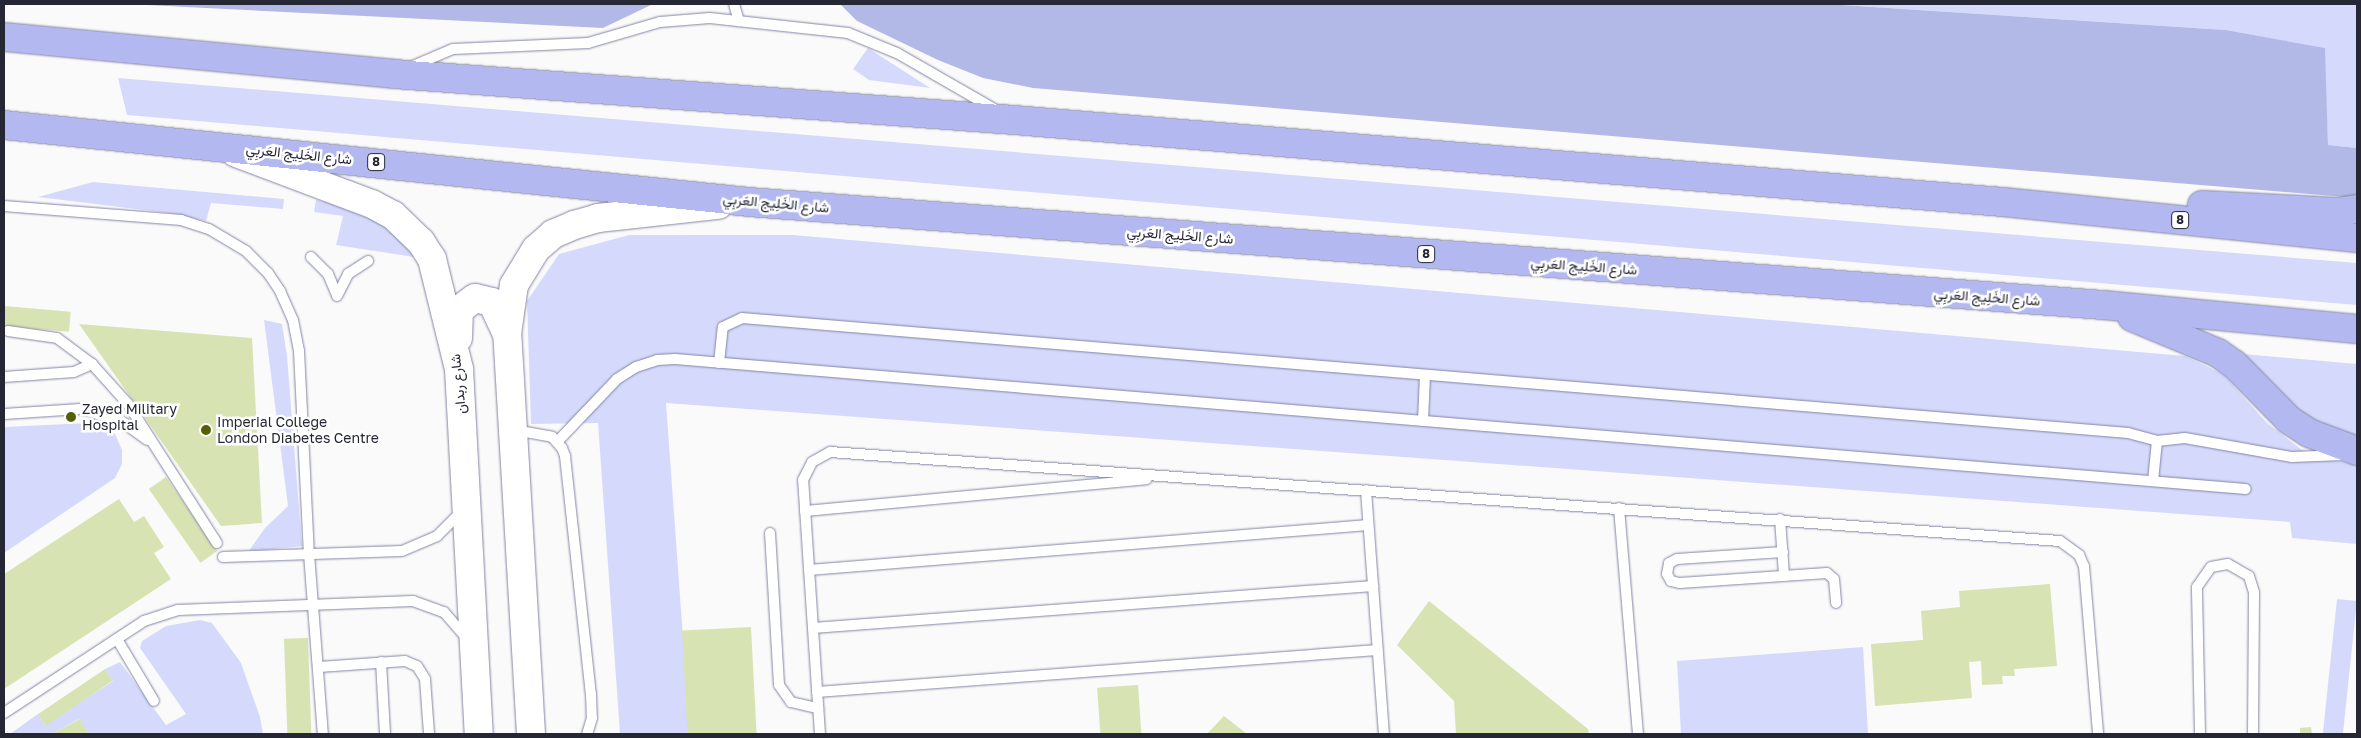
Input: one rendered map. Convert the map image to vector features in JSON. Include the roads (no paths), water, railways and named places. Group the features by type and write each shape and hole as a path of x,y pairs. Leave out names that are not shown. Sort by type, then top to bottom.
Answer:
{"highway":[{"name":"8","path":"4,37 395,74 1014,120 2003,202 2357,238"},
{"name":"شارع الخَلِيج العَربِي","path":"4,125 214,145 749,202 2103,305 2357,329"},
{"path":"2003,202 2202,205 2338,212 2357,210"},
{"path":"2103,305 2218,353 2234,364 2289,420 2310,433 2357,453"}],"main road":[{"name":"شارع ربدان","path":"214,145 372,204 409,228 432,259 459,369 479,734"},
{"path":"531,734 508,334 514,285 520,272 536,249 553,234 598,218 749,202"},
{"path":"459,369 457,320 459,310 468,300 482,298 492,302 508,334"}],"lane":[{"path":"734,4 738,21"},
{"path":"395,74 432,56 453,50 573,45 678,20 738,21 855,35 897,53 1014,120"},
{"path":"4,206 181,220 228,238 268,273 293,320 299,351 309,554 315,605 323,734"},
{"path":"311,257 328,274 337,296 348,274 368,261"},
{"path":"719,363 723,327 742,318 2128,433 2157,441 2185,438 2292,457 2357,453"},
{"path":"8,330 57,338 74,347 92,364 128,404 217,543"},
{"path":"558,441 617,380 636,367 657,360 719,363 2246,489"},
{"path":"4,376 74,372 92,364"},
{"path":"1423,421 1426,375"},
{"path":"4,414 80,409 104,414 133,428 154,447"},
{"path":"513,430 545,434 558,441 565,456 591,694 592,718 588,734"},
{"path":"2153,482 2157,441"},
{"path":"820,734 803,480 806,470 816,458 830,452 2048,538 2071,546 2079,555 2087,577 2098,734"},
{"path":"805,511 1178,476"},
{"path":"1366,490 1384,734"},
{"path":"223,557 402,551 420,545 437,536 466,507"},
{"path":"1619,508 1638,734"},
{"path":"1780,519 1784,575"},
{"path":"809,570 1368,525"},
{"path":"770,533 779,685 791,702 818,708"},
{"path":"1783,552 1677,558 1669,563 1667,574 1671,581 1680,583 1827,573 1834,579 1836,603"},
{"path":"2200,734 2197,587 2211,567 2228,564 2249,576 2254,592 2253,734"},
{"path":"813,628 1373,586"},
{"path":"4,713 144,621 166,613 230,608 413,601 429,605 456,623 474,650"},
{"path":"117,639 154,701"},
{"path":"817,692 1377,650"},
{"path":"319,667 406,661 422,672 429,734"},
{"path":"382,662 385,734"}],"place":[{"name":"Zayed Military Hospital","path":"71,417"},
{"name":"Imperial College London Diabetes Centre","path":"206,430"}]}
